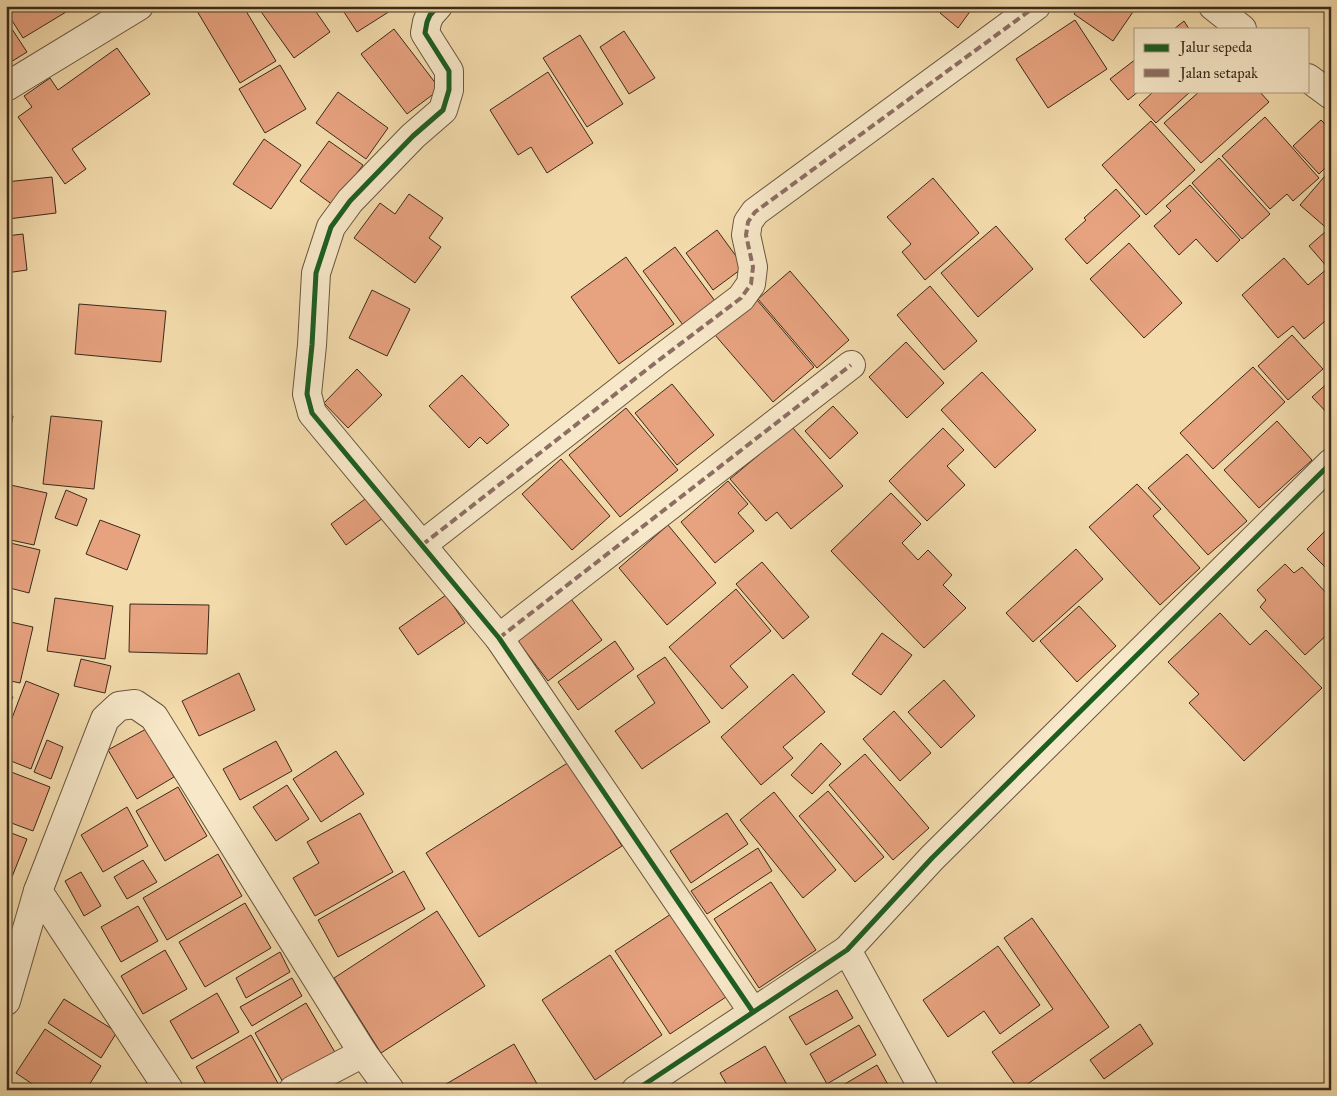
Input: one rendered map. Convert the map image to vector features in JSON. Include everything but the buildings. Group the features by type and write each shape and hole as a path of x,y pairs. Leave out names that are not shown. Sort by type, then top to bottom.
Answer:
{"street":[{"path":"6,87 139,6"},
{"path":"438,6 430,15 425,33 449,72 449,90 443,110 413,136 350,201 331,226 316,273 307,394 312,413 499,638 753,1012"},
{"path":"422,545 741,298 751,284 753,267 746,235 748,222 756,212 1036,6"},
{"path":"1212,6 1241,28"},
{"path":"1310,79 1331,95"},
{"path":"499,638 851,365"},
{"path":"636,1090 847,950 932,858 1331,462"},
{"path":"6,1001 38,891 105,719 119,706 135,704 154,717 363,1054 390,1090"},
{"path":"38,891 169,1090"},
{"path":"847,950 924,1090"},
{"path":"293,1090 363,1054"}],"marked path":[{"path":"422,545 741,298 751,284 753,267 746,235 748,222 755,212 1036,6"},
{"path":"499,638 851,365"}],"cycle path":[{"path":"438,6 430,15 425,33 449,71 449,90 443,110 413,136 350,201 331,227 316,273 307,394 312,413 499,638 753,1012"},
{"path":"636,1090 847,950 932,858 1331,463"}]}
